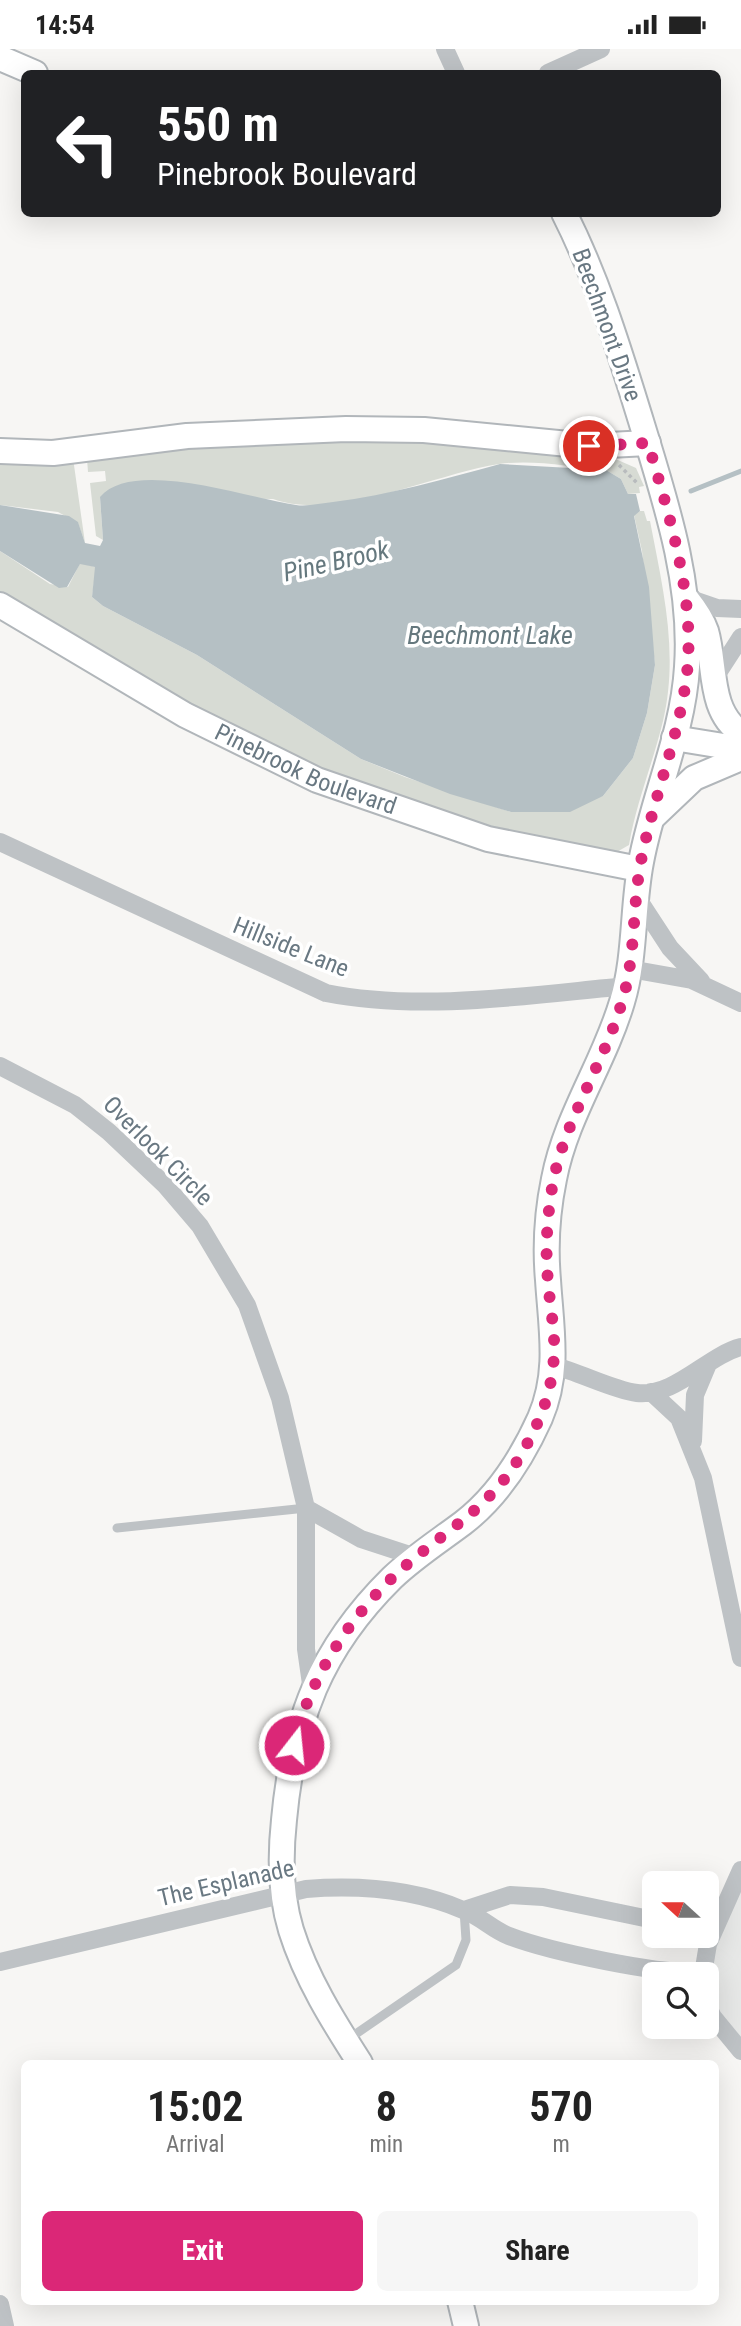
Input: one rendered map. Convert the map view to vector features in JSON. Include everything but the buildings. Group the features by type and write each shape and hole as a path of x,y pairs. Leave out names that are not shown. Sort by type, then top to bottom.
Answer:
{"street":[{"path":"445,49 455,70"},
{"path":"555,70 601,49"},
{"path":"0,58 28,70"},
{"name":"Beechmont Drive","path":"358,2060 301,1957 290,1929 283,1894 282,1834 299,1725 312,1691 334,1652 364,1609 416,1557 470,1517 503,1482 539,1420 554,1366 547,1240 555,1174 567,1132 603,1054 628,978 639,869 674,738 688,665 685,597 671,528 648,443 605,307 566,217"},
{"path":"0,451 53,453 187,436 346,429 424,430 589,446 648,443"},
{"path":"685,597 717,608 741,609"},
{"path":"685,597 705,629 723,714 741,733"},
{"name":"Pinebrook Boulevard","path":"0,605 176,710 317,780 488,839 639,869"},
{"path":"714,679 741,637"},
{"path":"674,738 741,749"},
{"path":"651,819 694,778 741,758"},
{"name":"Hillside Lane","path":"0,842 326,993 371,1002 425,1001 628,978 679,977 706,985"},
{"path":"636,896 670,948 706,985 741,1003"},
{"name":"Overlook Circle","path":"0,1066 84,1111 165,1185 200,1226 247,1305 280,1398 306,1508 306,1649 312,1691"},
{"path":"554,1366 635,1393 651,1392 741,1347"},
{"path":"694,1452 693,1405 698,1383 708,1363"},
{"path":"651,1392 679,1418 694,1452 711,1513 741,1658"},
{"path":"306,1508 361,1539 416,1557"},
{"path":"719,1912 741,1870"},
{"name":"The Esplanade","path":"0,1962 306,1889 369,1888 464,1910 491,1928 534,1944 642,1965"},
{"path":"464,1910 510,1895 543,1897 642,1918"},
{"path":"719,2024 741,2051"},
{"path":"0,2304 5,2326"},
{"path":"461,2305 466,2326"}],"lane":[{"path":"117,1528 306,1508"},
{"path":"346,2041 456,1965 466,1940 464,1910"}],"path":[{"path":"611,460 627,470 642,489"}],"shaded area":[{"path":"410,436 611,457 636,468 644,486 639,487 640,493 628,494 621,479 606,470 525,462 473,469 385,494 326,505 298,505 273,499 100,497 103,540 96,536 90,483 106,481 105,471 88,472 87,459 163,445"},
{"path":"0,457 73,458 85,543 78,523 58,512 0,505"},
{"path":"644,511 647,521 650,521 660,571 670,671 663,721 629,845 615,853 504,836 317,774 225,729 0,598 0,551 50,584 68,587 80,563 96,567 92,597 103,606 197,655 361,759 405,777 511,812 603,796 633,758 647,713 655,665 642,551 634,515"},
{"path":"741,1875 741,2040 719,2012 719,1962 710,1962 713,1948 719,1948 719,1930"}],"water":[{"name":"Beechmont Lake","path":"500,464 606,470 621,479 628,494 636,494 640,511 634,516 649,587 655,665 647,713 633,758 603,796 570,812 511,812 450,794 361,759 197,655 103,606 92,597 95,567 80,564 67,587 59,588 0,551 0,505 69,516 78,522 85,543 100,546 103,540 100,497 116,486 138,481 165,480 193,484 305,506 396,491"}],"waterway":[{"name":"Pine Brook","path":"691,491 741,471"}],"route":[{"path":"294,1745 312,1691 351,1626 402,1568 475,1513 496,1491 533,1433 549,1392 554,1366 548,1278 549,1205 559,1155 576,1110 616,1022 627,986 639,869 679,718 688,665 685,597 668,515 648,443 589,446"}]}
